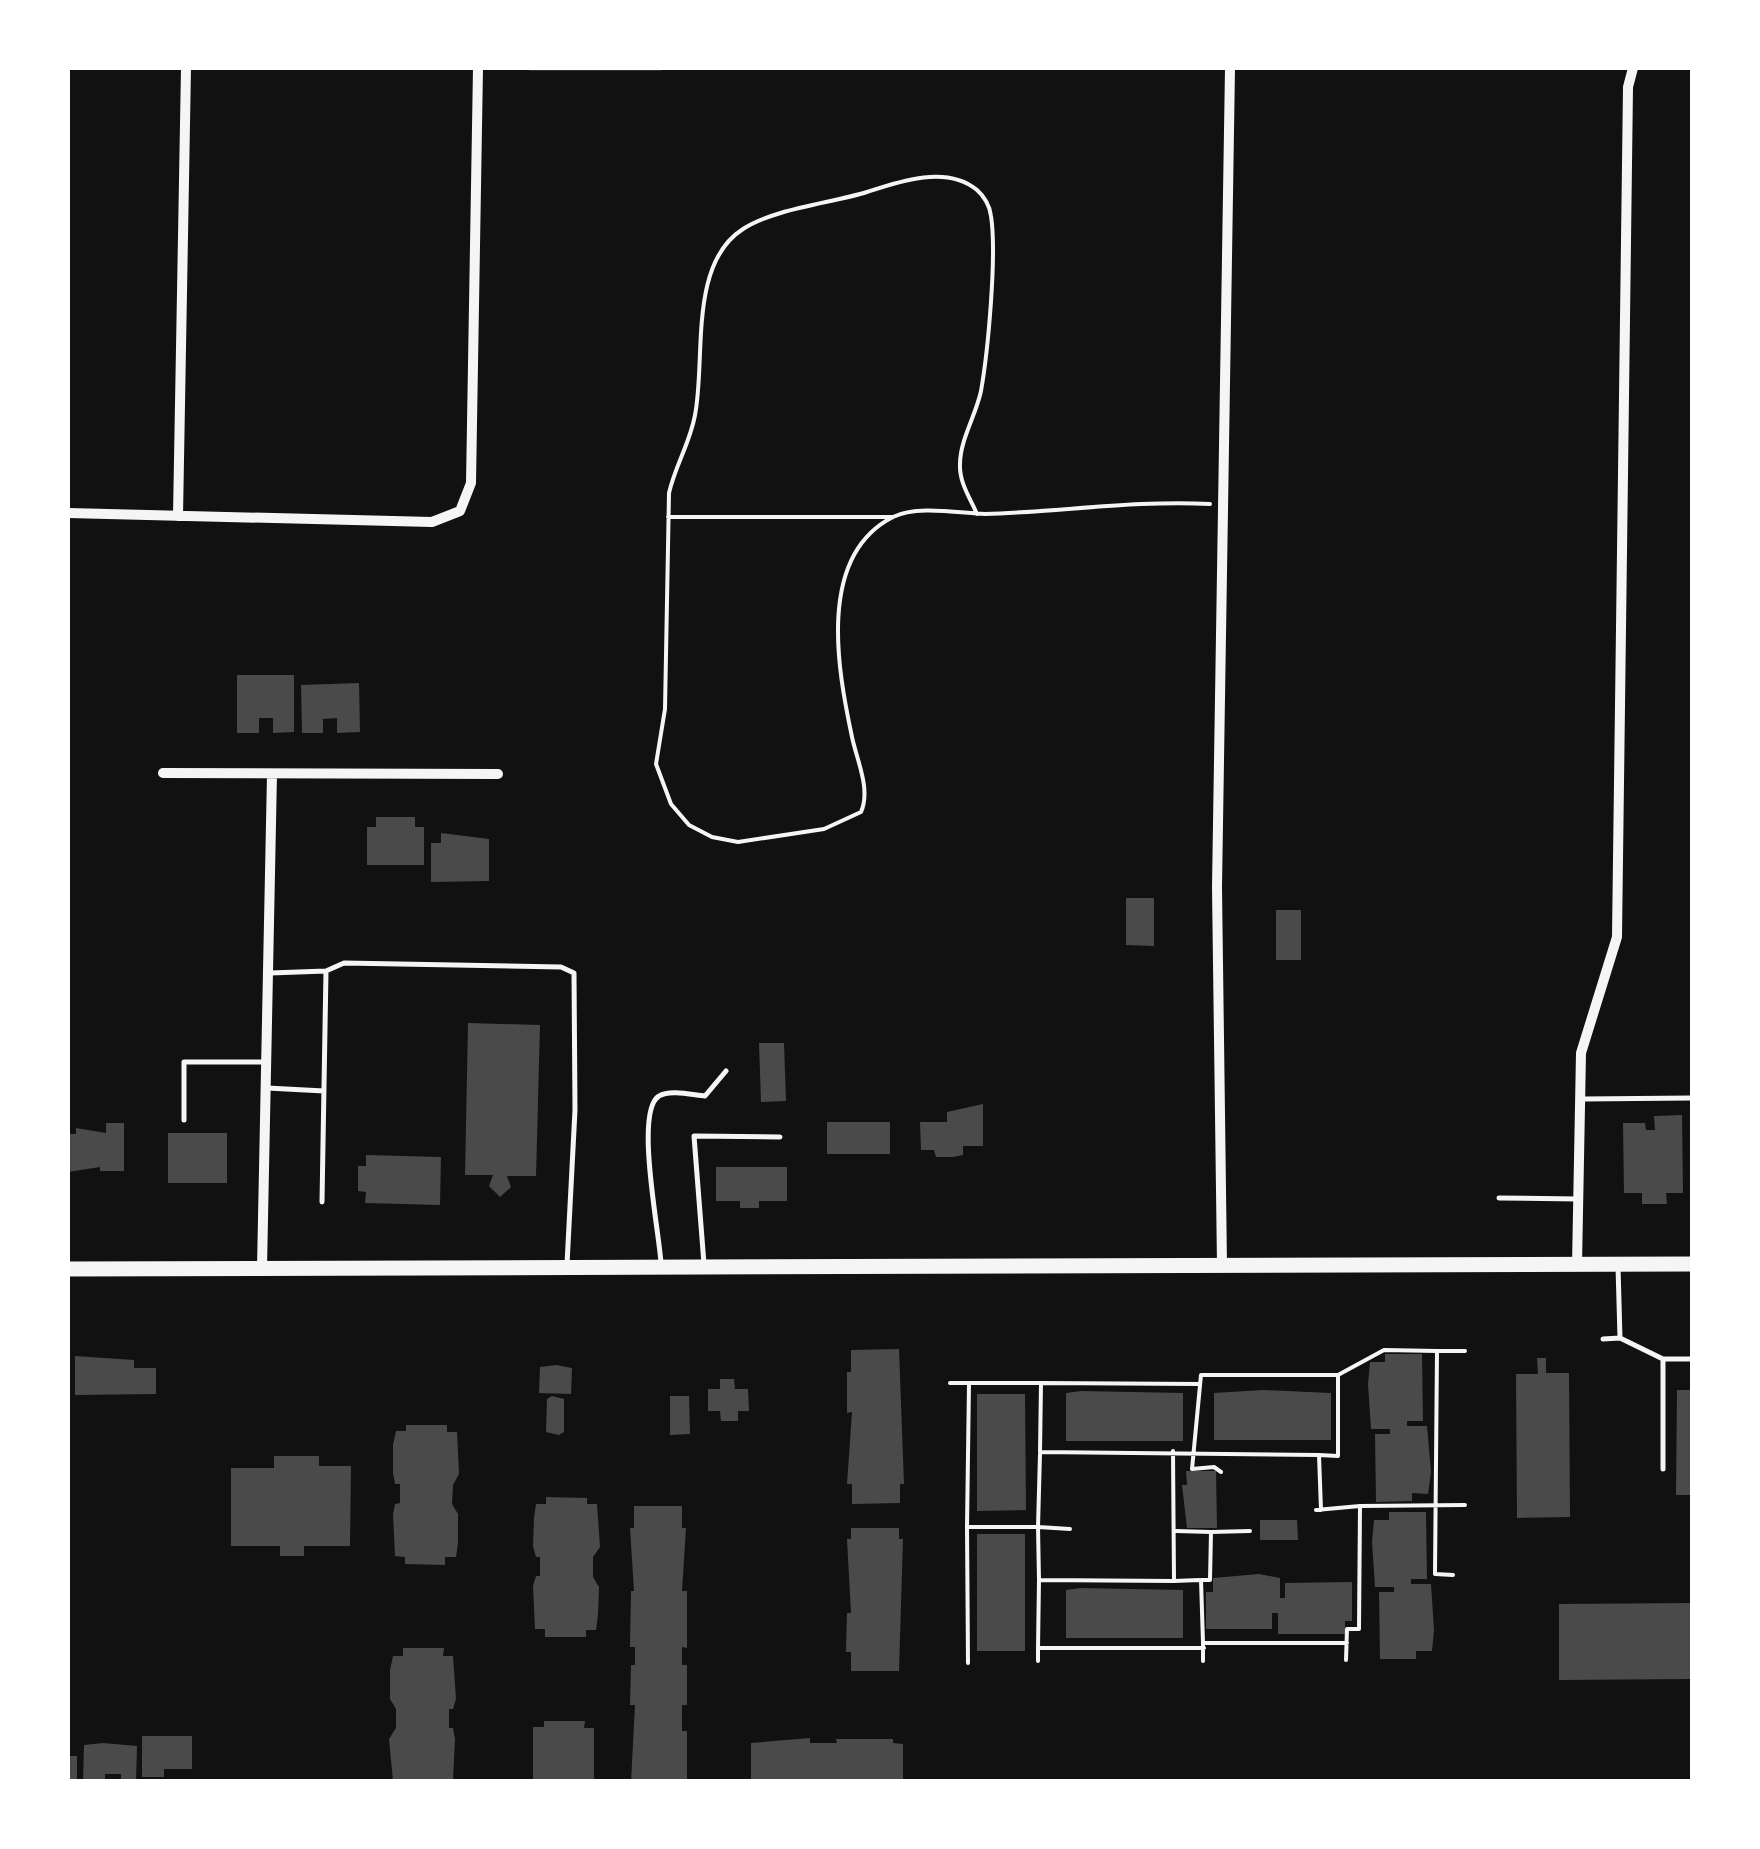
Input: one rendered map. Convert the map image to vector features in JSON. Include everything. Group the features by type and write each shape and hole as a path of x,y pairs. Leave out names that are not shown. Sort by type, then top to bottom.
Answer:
{"main road":[{"path":"68,1270 1692,1264"}],"street":[{"path":"68,514 432,522 460,511 470,484 478,68"},
{"path":"1222,1266 1217,888 1230,68"},
{"path":"1577,1265 1581,1053 1617,937 1628,87 1634,68"},
{"path":"178,516 186,74"},
{"path":"162,773 498,774"},
{"path":"262,1268 272,774"}],"lane":[{"path":"268,974 326,971 344,963 560,966 574,973 575,1110 566,1267"},
{"path":"322,1202 326,971"},
{"path":"184,1120 184,1062 266,1062"},
{"path":"661,1267 648,1152 649,1113 654,1101 666,1094 705,1096 726,1072"},
{"path":"266,1088 324,1091"},
{"path":"1580,1100 1692,1098"},
{"path":"704,1267 694,1136 780,1137"},
{"path":"1499,1198 1578,1199"},
{"path":"1618,1265 1620,1338"},
{"path":"1602,1339 1620,1338 1664,1360 1692,1359"},
{"path":"1663,1469 1664,1360"}],"path":[{"path":"892,517 875,530 855,556 836,624 849,720 864,786 861,812 824,829 738,842 712,837 689,825 672,804 656,764 665,709 668,516 674,472 690,443 696,410 711,275 729,241 745,227 895,183 935,178 965,182 980,192 991,216 985,365 960,462 961,479 977,514"},
{"path":"668,516 892,517 1174,502 1223,504"},
{"path":"1220,1472 1199,1465 1192,1469 1197,1453 1200,1374 1338,1376 1384,1350 1465,1351"},
{"path":"1437,1351 1436,1574 1453,1574"},
{"path":"1040,1452 1338,1456 1338,1376"},
{"path":"1038,1661 1040,1383"},
{"path":"950,1384 1200,1384"},
{"path":"968,1662 969,1384"},
{"path":"1174,1451 1174,1581"},
{"path":"1319,1455 1318,1510 1465,1506"},
{"path":"1346,1660 1347,1629 1359,1630 1360,1506"},
{"path":"967,1526 1070,1529"},
{"path":"1174,1531 1250,1531"},
{"path":"1039,1580 1210,1580 1211,1532"},
{"path":"1201,1580 1203,1661"},
{"path":"1038,1648 1347,1643"}],"building":[{"path":"237,675 294,675 294,732 273,733 273,718 259,718 259,733 237,733"},
{"path":"359,683 360,732 337,733 337,718 323,719 323,733 302,733 301,685"},
{"path":"376,817 415,817 415,827 424,827 424,865 367,865 367,827 376,827"},
{"path":"441,833 489,839 489,881 431,882 431,843 441,843"},
{"path":"1126,898 1154,898 1154,946 1126,945"},
{"path":"1276,910 1301,910 1301,960 1276,960"},
{"path":"468,1023 540,1025 536,1176 507,1176 511,1187 500,1197 489,1186 493,1175 465,1175"},
{"path":"759,1043 784,1043 786,1101 761,1102"},
{"path":"983,1104 983,1146 963,1146 963,1155 953,1157 936,1157 934,1150 921,1150 920,1122 947,1122 947,1112"},
{"path":"1682,1115 1683,1193 1666,1193 1667,1204 1642,1204 1642,1193 1624,1193 1623,1123 1645,1123 1646,1130 1655,1130 1654,1116"},
{"path":"827,1122 890,1122 890,1154 827,1154"},
{"path":"106,1123 124,1123 124,1171 100,1171 100,1167 68,1172 68,1134 76,1134 76,1128 106,1133"},
{"path":"168,1133 227,1133 227,1183 168,1183"},
{"path":"366,1155 441,1157 440,1205 365,1203 366,1192 358,1191 358,1166 366,1166"},
{"path":"716,1167 787,1167 787,1201 759,1201 759,1208 740,1208 740,1201 716,1201"},
{"path":"899,1349 904,1484 900,1484 900,1503 852,1504 852,1484 847,1484 852,1412 847,1413 847,1372 851,1372 851,1350"},
{"path":"1385,1354 1422,1354 1423,1421 1407,1421 1407,1426 1427,1426 1431,1472 1428,1494 1412,1493 1412,1501 1376,1502 1375,1434 1390,1434 1390,1429 1371,1429 1368,1384 1370,1362 1385,1362"},
{"path":"75,1356 134,1360 134,1368 156,1368 156,1394 75,1395"},
{"path":"1537,1358 1546,1358 1546,1373 1569,1373 1570,1517 1517,1518 1516,1374 1538,1374"},
{"path":"540,1367 572,1368 571,1394 539,1393"},
{"path":"720,1379 734,1379 735,1389 748,1389 749,1411 738,1411 738,1421 721,1421 720,1411 708,1411 708,1389 720,1389"},
{"path":"1677,1390 1692,1390 1692,1495 1676,1495"},
{"path":"1066,1393 1183,1393 1183,1441 1066,1441"},
{"path":"1214,1393 1331,1393 1331,1440 1214,1440"},
{"path":"977,1394 1025,1394 1026,1510 977,1511"},
{"path":"670,1396 689,1396 690,1434 670,1435"},
{"path":"547,1399 564,1399 564,1432 559,1435 546,1432"},
{"path":"406,1425 447,1425 447,1432 457,1432 459,1474 453,1485 452,1504 458,1514 458,1543 456,1557 445,1557 445,1565 405,1564 405,1557 395,1556 393,1514 395,1504 400,1503 400,1484 395,1484 393,1473 393,1445 396,1431 406,1431"},
{"path":"274,1456 319,1456 319,1466 351,1466 350,1546 304,1546 304,1556 280,1556 280,1546 231,1546 231,1468 274,1468"},
{"path":"1186,1471 1216,1471 1217,1528 1187,1528 1182,1485 1187,1485"},
{"path":"546,1497 587,1498 587,1504 597,1504 600,1547 593,1557 593,1577 599,1587 598,1615 596,1630 586,1630 586,1637 545,1637 545,1629 535,1629 533,1586 536,1576 540,1576 540,1557 536,1557 533,1546 534,1518 536,1504 546,1504"},
{"path":"634,1506 682,1506 682,1528 686,1528 682,1591 687,1591 687,1648 682,1647 682,1665 687,1665 687,1705 682,1705 682,1731 687,1731 687,1782 631,1782 635,1705 630,1705 631,1665 635,1665 635,1647 630,1647 634,1591 630,1528 634,1528"},
{"path":"1389,1512 1426,1512 1427,1579 1411,1579 1411,1584 1431,1584 1434,1630 1432,1651 1416,1651 1416,1659 1380,1659 1379,1592 1394,1592 1394,1587 1375,1587 1372,1542 1374,1520 1389,1520"},
{"path":"1260,1520 1297,1520 1298,1540 1260,1540"},
{"path":"851,1528 899,1528 899,1539 903,1539 899,1671 851,1671 851,1652 846,1652 847,1613 851,1613 847,1539 851,1539"},
{"path":"977,1534 1025,1534 1025,1651 977,1651"},
{"path":"1259,1574 1280,1578 1280,1598 1285,1598 1285,1583 1352,1582 1352,1621 1345,1621 1345,1634 1278,1634 1278,1613 1272,1613 1272,1629 1206,1629 1206,1592 1213,1592 1213,1578"},
{"path":"1066,1590 1183,1590 1183,1638 1066,1638"},
{"path":"1692,1603 1692,1679 1559,1680 1559,1604"},
{"path":"403,1648 444,1648 443,1656 453,1656 456,1699 453,1709 449,1709 449,1728 453,1728 455,1739 453,1781 393,1781 389,1739 396,1728 396,1709 390,1699 390,1670 393,1656 403,1656"},
{"path":"544,1721 585,1721 584,1728 594,1728 594,1781 533,1780 533,1727 544,1727"},
{"path":"142,1736 192,1736 192,1769 164,1769 164,1777 142,1777"},
{"path":"810,1738 810,1743 893,1739 893,1743 903,1744 903,1782 751,1782 751,1743"},
{"path":"84,1745 137,1746 136,1781 121,1780 121,1774 105,1774 105,1782 83,1782"},
{"path":"68,1756 77,1756 77,1782 68,1782"}],"waterway":[{"path":"531,68 660,68"}]}
